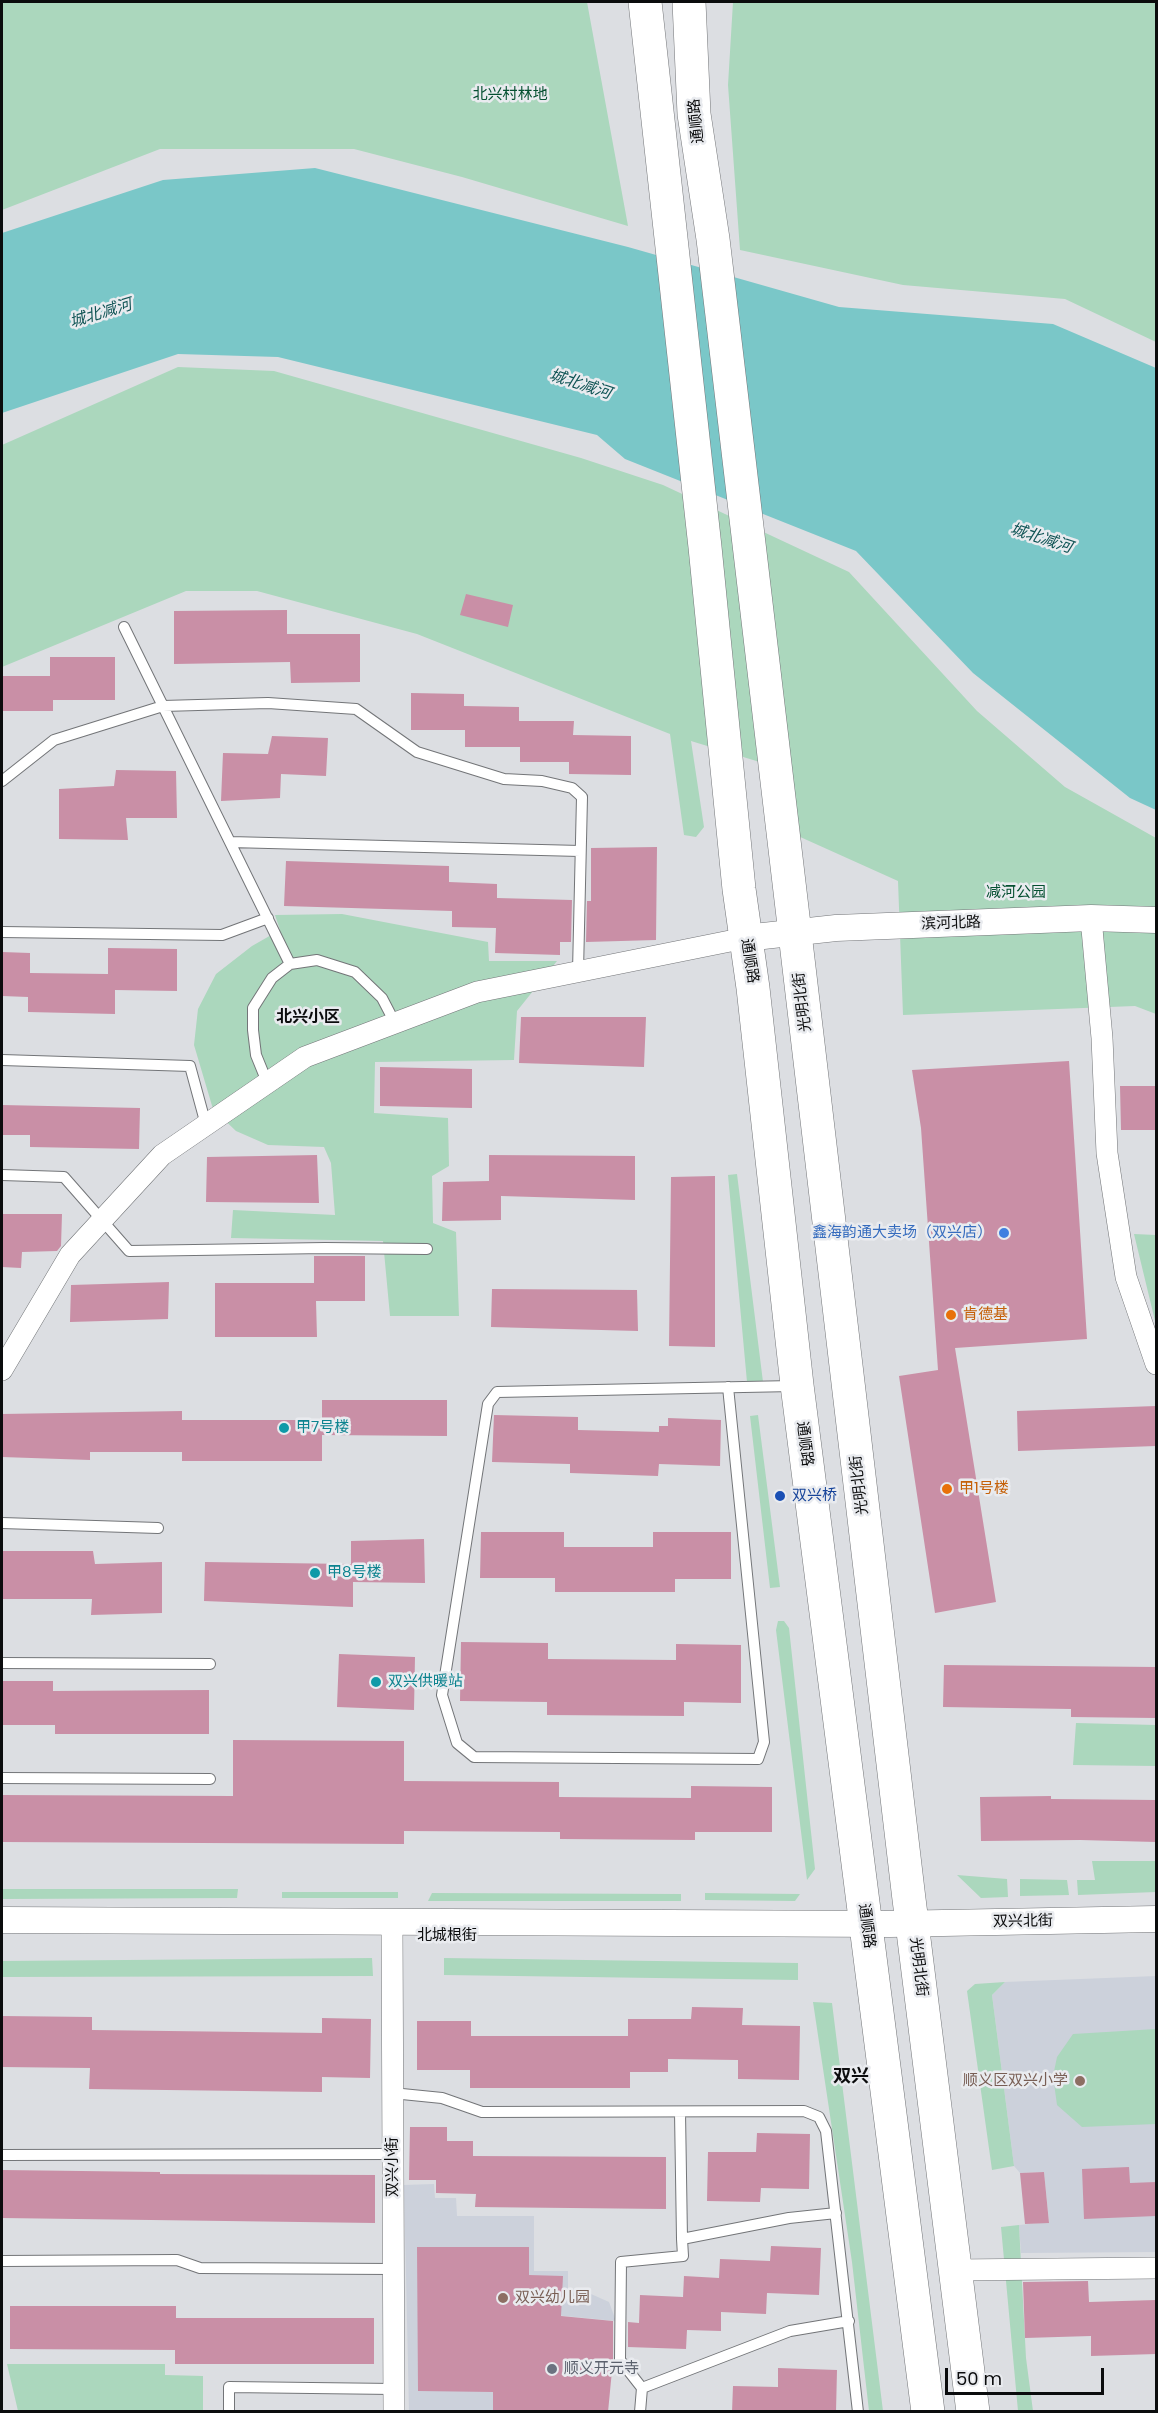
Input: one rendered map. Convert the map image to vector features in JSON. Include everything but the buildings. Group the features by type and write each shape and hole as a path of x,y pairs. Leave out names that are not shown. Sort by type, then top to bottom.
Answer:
{"main road":[{"name":"通顺路","path":"645,2 671,226 745,938 753,988 797,1386 890,1932 928,2412"},
{"name":"通顺路","path":"689,2 694,114 713,239 752,558"},
{"name":"光明北街","path":"752,558 795,933 890,1932 955,2270 973,2412"}],"street":[{"name":"滨河北路","path":"745,938 836,928 1091,918 1156,920"},
{"path":"1091,918 1102,1038 1107,1154 1126,1277 1156,1364"},
{"path":"2,1370 70,1255 162,1155 305,1057 477,992 745,938"},
{"name":"双兴北街","path":"890,1932 1156,1919"},
{"name":"北城根街","path":"2,1920 391,1929 890,1932"},
{"name":"北城根街","path":"2,1934 391,1929"},
{"name":"双兴小街","path":"391,1929 394,2412"},
{"name":"双兴北街","path":"890,1932 1156,1935"},
{"path":"955,2270 1156,2268"}],"lane":[{"path":"124,627 290,964"},
{"path":"2,781 54,740 163,706 268,703 356,708 417,752 504,779 542,782 572,788 582,797 578,971"},
{"path":"230,842 580,851"},
{"path":"2,932 222,934 268,918"},
{"path":"267,1082 256,1055 253,1030 254,1008 272,978 290,964 316,960 355,972 382,998 395,1023"},
{"path":"2,1060 190,1066 206,1125"},
{"path":"2,1175 64,1177 129,1251 427,1249"},
{"path":"728,1387 764,1742 758,1759 474,1758 457,1743 442,1695 488,1404 497,1392 728,1387 797,1386"},
{"path":"2,1524 158,1528"},
{"path":"2,1663 210,1664"},
{"path":"2,1778 210,1779"},
{"path":"392,2093 442,2098 482,2112 804,2111 819,2117 826,2131 858,2412"},
{"path":"640,2412 642,2388 620,2360 621,2262 683,2256 680,2112"},
{"path":"2,2155 392,2154"},
{"path":"682,2239 789,2218 836,2213"},
{"path":"2,2261 177,2260 200,2268 393,2269"},
{"path":"642,2388 790,2331 849,2321"},
{"path":"229,2412 229,2387 394,2390"}],"shaded area":[{"name":"顺义区双兴小学","path":"1156,1976 1156,2252 1021,2253 1019,2225 1049,2222 1044,2172 1020,2173 1014,2166 992,1995 1005,1982"},
{"name":"双兴幼儿园","path":"434,2184 435,2198 456,2198 457,2216 534,2216 534,2271 568,2271 568,2293 591,2294 609,2302 616,2321 534,2313 493,2326 493,2411 409,2411 404,2185"}],"green space":[{"name":"北兴村林地","path":"2,2 587,2 628,226 462,177 354,149 160,149 2,210"},
{"path":"733,2 1156,2 1156,342 1065,299 903,285 740,250 728,85"},
{"name":"减河公园","path":"178,367 274,371 581,458 663,485 849,572 977,711 1065,787 1156,838 1156,1014 1135,1006 903,1015 898,881 798,836 789,771 691,741 704,827 696,837 684,835 670,734 417,634 257,591 186,591 2,667 2,445"},
{"path":"342,914 488,942 489,961 557,961 517,1011 514,1060 375,1062 374,1113 448,1118 449,1166 432,1176 433,1223 456,1232 459,1316 390,1316 383,1241 231,1238 233,1210 335,1215 331,1163 324,1147 268,1145 236,1131 213,1109 194,1045 198,1009 216,974 252,946 280,930 275,915"},
{"path":"737,1174 763,1382 747,1382 728,1175"},
{"path":"1134,1234 1156,1235 1156,1325"},
{"path":"758,1415 780,1587 770,1588 750,1416"},
{"path":"778,1621 784,1621 789,1628 815,1869 807,1880 776,1630"},
{"path":"1076,1723 1156,1725 1156,1766 1073,1765"},
{"path":"1092,1861 1156,1861 1156,1892 1078,1895 1077,1880 1095,1880"},
{"path":"957,1875 1007,1879 1008,1897 981,1898"},
{"path":"1020,1879 1067,1880 1069,1895 1020,1896"},
{"path":"2,1889 238,1889 237,1898 2,1899"},
{"path":"282,1892 398,1892 398,1898 282,1898"},
{"path":"432,1893 681,1894 681,1901 428,1901"},
{"path":"705,1893 800,1894 795,1901 705,1900"},
{"path":"372,1958 373,1976 2,1977 2,1961"},
{"path":"444,1958 798,1963 798,1980 444,1975"},
{"path":"1005,1982 992,1995 1014,2166 992,2170 967,1991 975,1984"},
{"path":"813,2002 832,2003 883,2411 869,2411 852,2262"},
{"path":"1156,2029 1156,2124 1082,2127 1057,2105 1053,2076 1057,2057 1073,2034"},
{"path":"1019,2225 1026,2358 1033,2411 1018,2411 1001,2227"},
{"path":"7,2364 165,2364 165,2375 203,2376 203,2411 18,2411"}],"water":[{"name":"城北减河","path":"315,168 628,247 839,307 1053,324 1156,368 1156,810 1130,798 973,673 856,551 625,459 597,435 278,357 178,354 2,413 2,233 163,180"}],"place":[{"name":"鑫海韵通大卖场（双兴店）","path":"1004,1233"},
{"name":"肯德基","path":"951,1315"},
{"name":"甲7号楼","path":"284,1428"},
{"name":"甲1号楼","path":"947,1489"},
{"name":"双兴桥","path":"780,1496"},
{"name":"甲8号楼","path":"315,1573"},
{"name":"双兴供暖站","path":"376,1682"},
{"name":"顺义区双兴小学","path":"1080,2081"},
{"name":"双兴幼儿园","path":"503,2298"},
{"name":"顺义开元寺","path":"552,2369"}],"district":[{"name":"北兴小区","path":"308,1018"},
{"name":"双兴","path":"851,2077"}]}
